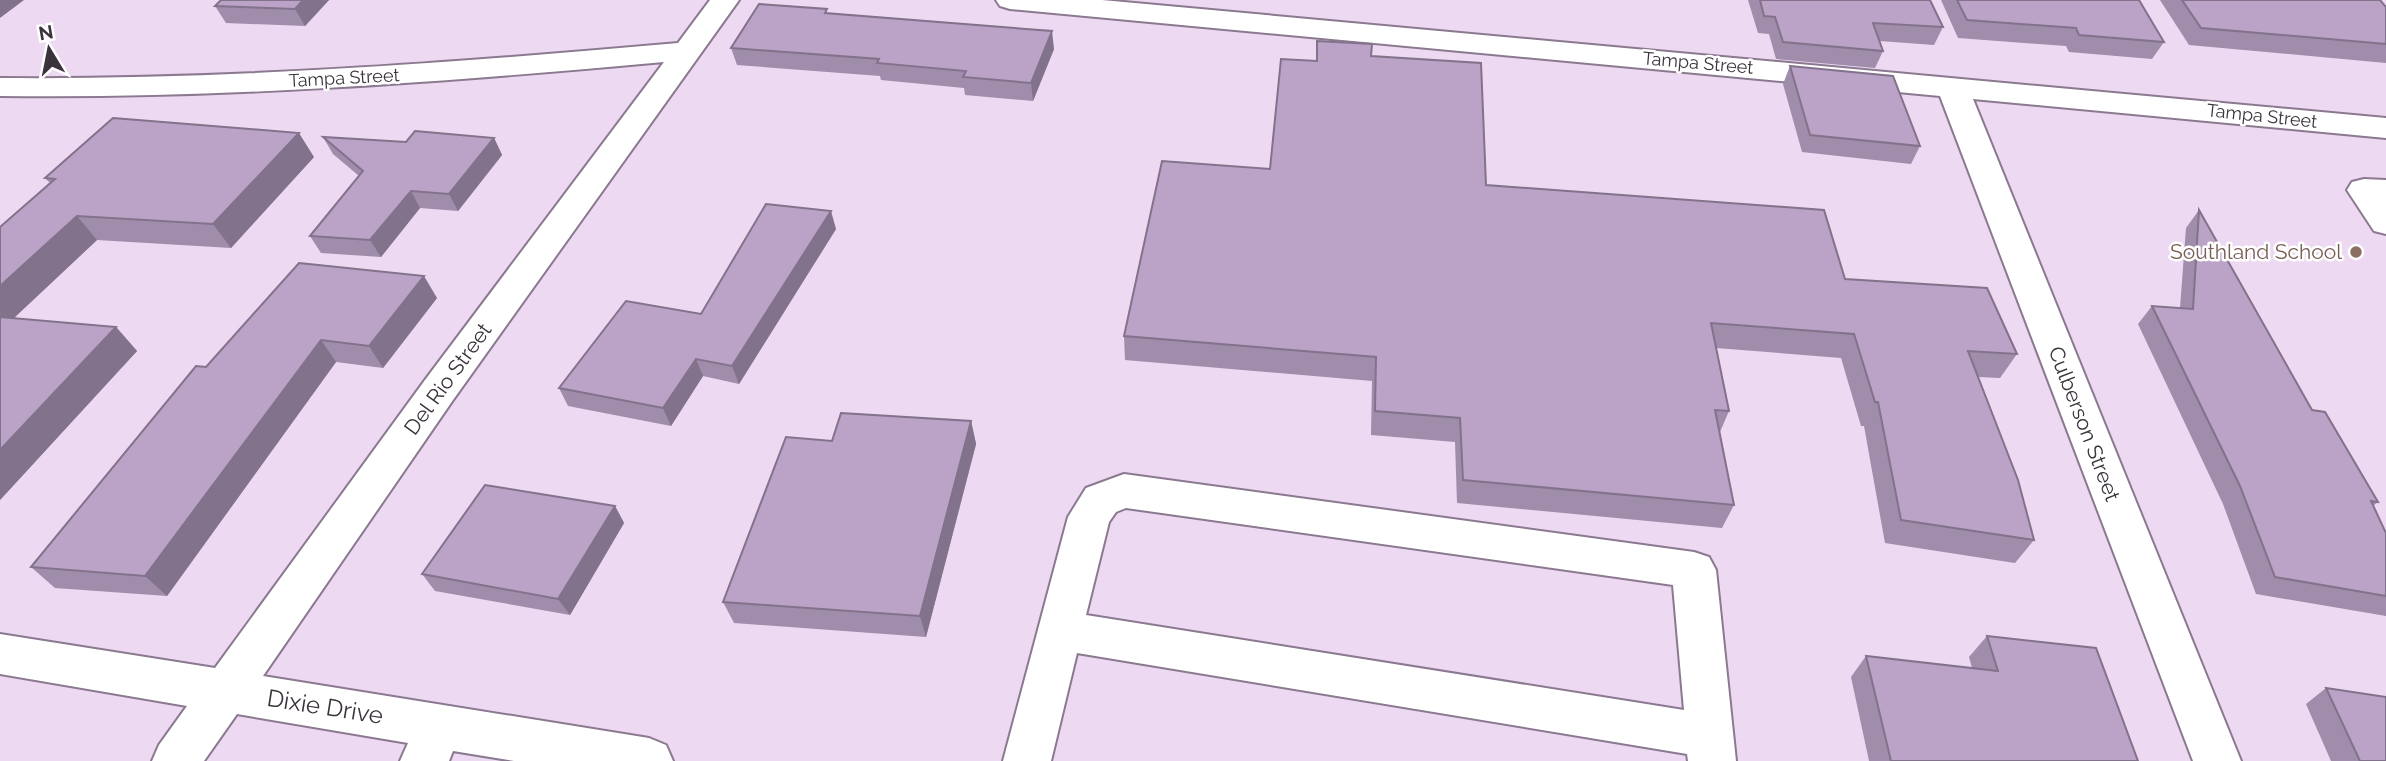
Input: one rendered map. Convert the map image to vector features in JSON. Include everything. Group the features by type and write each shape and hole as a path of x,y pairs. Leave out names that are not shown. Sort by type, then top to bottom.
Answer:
{"street":[{"name":"Del Rio Street","path":"176,761 439,390 725,0"},
{"name":"Tampa Street","path":"1010,0 1952,86 2380,136"},
{"name":"Tampa Street","path":"0,88 189,86 337,79 687,51"},
{"name":"Culberson Street","path":"1952,86 2217,761"},
{"path":"2386,191 2364,190 2386,223"},
{"path":"1027,761 1089,517 1101,500 1124,491 1694,570 1711,748 1061,631"},
{"name":"Dixie Drive","path":"0,654 227,691 432,744 649,761"}],"building":[{"path":"221,0 303,0 295,9 215,6"},
{"path":"1760,0 1930,0 1943,27 1873,23 1883,51 1783,42 1775,17 1764,16"},
{"path":"1957,0 2139,0 2164,42 2079,35 2076,28 1967,20"},
{"path":"2182,0 2380,0 2386,7 2386,44 2201,28"},
{"path":"759,4 827,9 825,13 1052,31 1031,83 963,77 966,71 877,63 879,59 731,48"},
{"path":"1317,41 1372,44 1371,56 1481,63 1486,185 1824,210 1845,279 1987,288 2017,354 1968,351 2018,480 2034,540 1901,520 1878,402 1875,402 1854,334 1711,323 1729,411 1715,410 1734,505 1463,480 1460,418 1375,411 1376,357 1124,336 1162,161 1270,169 1281,59 1317,61"},
{"path":"1790,66 1893,76 1920,146 1810,135"},
{"path":"113,118 299,133 213,224 77,216 0,286 0,227 55,179 45,178"},
{"path":"415,131 494,138 449,194 411,191 370,240 310,236 363,171 323,137 406,142"},
{"path":"766,204 831,211 732,366 696,359 663,408 559,388 626,301 701,314"},
{"path":"2199,210 2312,410 2325,412 2378,502 2371,501 2386,533 2386,596 2275,577 2240,486 2152,306 2193,309"},
{"path":"299,263 424,276 369,346 321,340 145,576 31,567 196,366 206,367"},
{"path":"0,317 116,327 0,450"},
{"path":"841,413 971,421 920,616 723,602 786,437 832,441"},
{"path":"485,485 615,506 558,599 422,574"},
{"path":"1987,636 2096,648 2138,761 1891,761 1866,656 1998,671"},
{"path":"2326,688 2386,697 2386,761 2360,761"}],"place":[{"name":"Southland School","path":"2356,252"}]}
